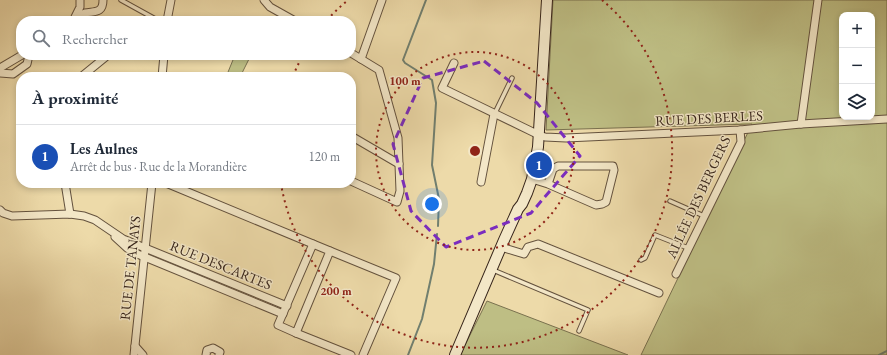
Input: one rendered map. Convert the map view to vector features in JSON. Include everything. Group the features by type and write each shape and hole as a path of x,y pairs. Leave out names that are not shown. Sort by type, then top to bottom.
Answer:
{"street":[{"path":"75,16 80,7 80,0"},
{"path":"80,16 86,13 98,11 103,5 103,0"},
{"path":"168,16 171,0"},
{"path":"264,0 270,7 286,16"},
{"path":"361,59 382,0"},
{"path":"455,355 532,179 538,151 536,134 541,0"},
{"path":"518,209 518,203 536,134 547,0"},
{"path":"801,124 818,0"},
{"path":"356,56 379,70 398,138 400,191 397,202 356,183"},
{"path":"0,68 16,59"},
{"path":"0,73 13,74 27,64 28,60"},
{"path":"87,72 102,60"},
{"path":"162,72 164,60"},
{"name":"RUE DES BERLES","path":"454,63 442,88 545,137 566,138 740,130 801,124 887,119"},
{"path":"481,182 494,114"},
{"name":"ALLÉE DES BERGERS","path":"676,274 740,142 740,130"},
{"path":"356,139 399,164"},
{"path":"532,179 548,184 596,205 606,202 614,170 613,166 558,166 553,169 548,184"},
{"path":"66,188 70,214"},
{"name":"RUE DE TANAYS","path":"134,355 143,256 151,188"},
{"path":"178,188 396,278 363,355"},
{"path":"2,212 12,216 70,214 84,216 95,220 104,226"},
{"name":"RUE DESCARTES","path":"104,226 123,239 287,306"},
{"name":"RUE DESCARTES","path":"104,226 127,248 143,256 283,314"},
{"path":"313,244 278,326 351,355"},
{"path":"501,247 524,254 528,247 538,244 659,293"},
{"path":"296,333 330,251"},
{"path":"135,346 143,355"},
{"path":"206,355 207,350 213,348 220,352 220,355"}],"lane":[{"path":"121,0 150,16"},
{"path":"494,114 512,78"},
{"path":"670,201 704,216"},
{"path":"641,260 645,258 655,234 688,248"},
{"path":"492,270 588,310 579,332"}],"highlighted area":[{"path":"484,61 537,103 580,156 531,213 446,247 411,211 393,144 423,78"}],"green space":[{"path":"553,0 887,0 887,355 641,355 752,124 546,130"},
{"path":"233,60 248,60 242,72 228,72"},
{"path":"487,301 628,355 460,355"}],"waterway":[{"path":"426,0 403,60 405,63 432,80 436,103 432,165 439,199 438,226"},
{"path":"408,355 422,319 434,264 437,234"},
{"path":"879,355 887,351"}],"place":[{"name":"Les Aulnes","path":"539,165"}]}
